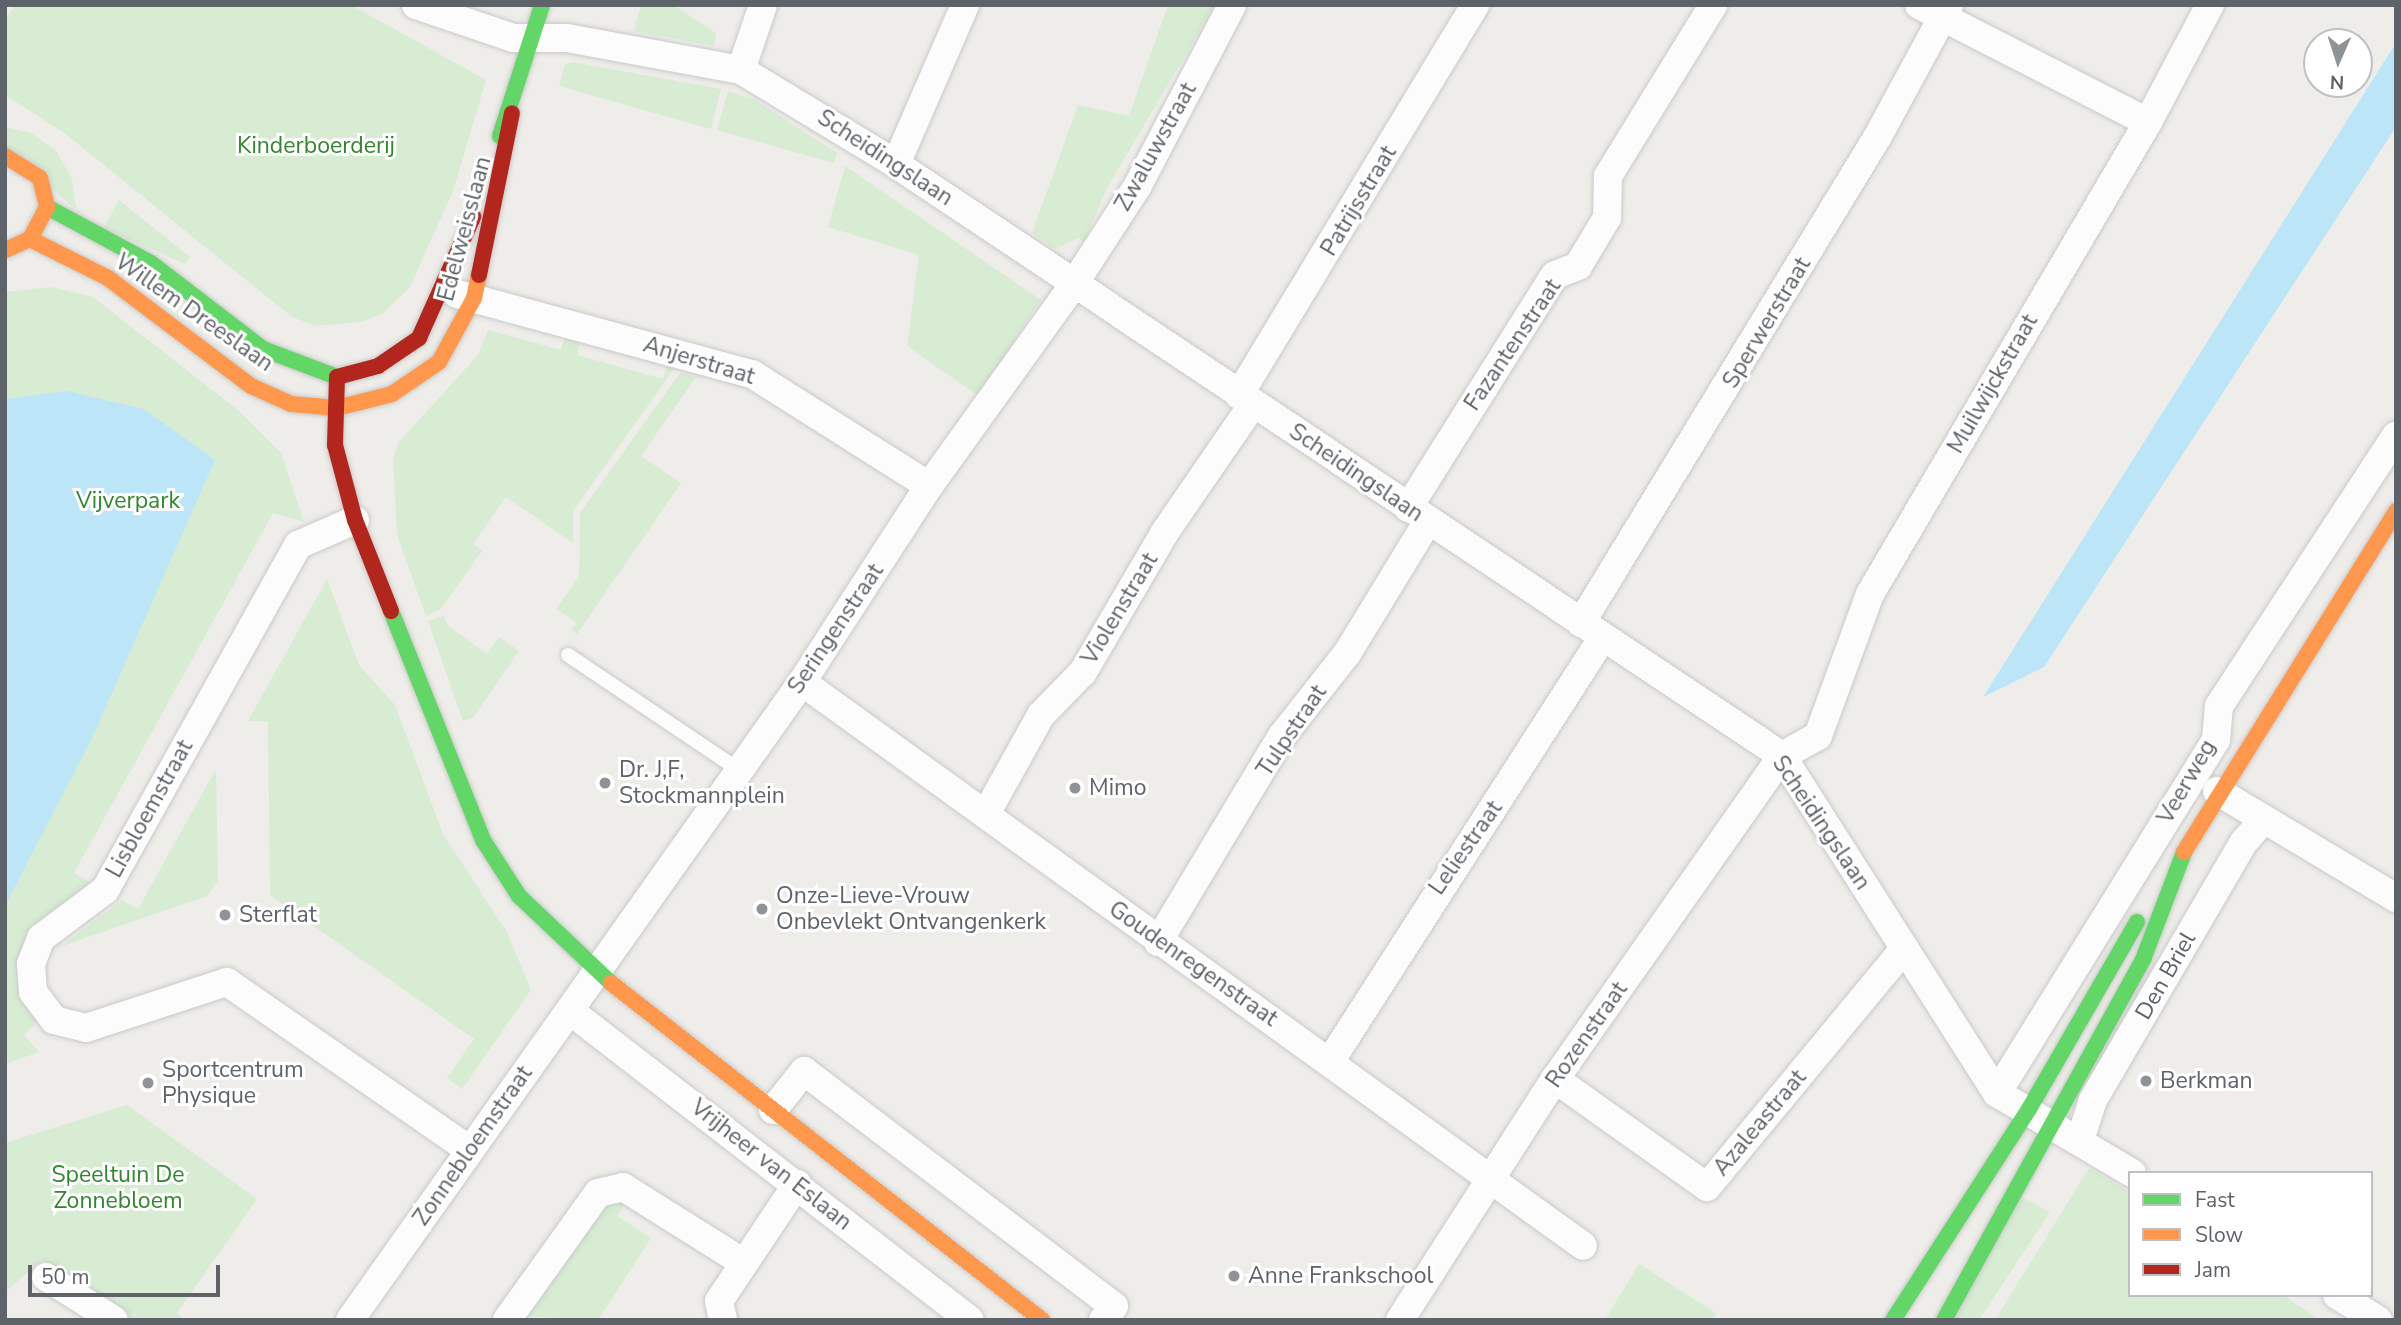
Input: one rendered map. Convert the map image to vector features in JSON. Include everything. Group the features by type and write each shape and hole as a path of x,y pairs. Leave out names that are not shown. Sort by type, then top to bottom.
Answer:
{"street":[{"name":"Scheidingslaan","path":"416,5 513,38 533,38 741,70 896,164 1782,756 1997,1093"},
{"name":"Edelweisslaan","path":"337,408 392,394 439,362 474,298 512,113 542,5"},
{"path":"741,70 763,5"},
{"path":"896,164 965,5"},
{"name":"Zwaluwstraat","path":"1074,284 1137,187 1232,5"},
{"name":"Patrijsstraat","path":"1246,400 1475,5"},
{"name":"Fazantenstraat","path":"1418,515 1555,275 1578,266 1608,218 1608,176 1713,5"},
{"name":"Muilwijckstraat","path":"1782,756 1818,736 1870,594 2148,122 2210,5"},
{"path":"1937,9 2148,122"},
{"name":"Sperwerstraat","path":"1592,630 1878,136 1937,9"},
{"name":"Edelweisslaan","path":"337,377 378,366 419,338 444,291 512,113"},
{"path":"5,156 40,178 47,206 30,239 5,250"},
{"name":"Willem Dreeslaan","path":"47,206 151,263 263,349 337,377"},
{"name":"Willem Dreeslaan","path":"30,239 108,278 251,386 291,404 337,408"},
{"name":"Seringenstraat","path":"595,971 736,768 802,682 929,486 1074,284"},
{"name":"Anjerstraat","path":"444,291 752,374 929,486"},
{"name":"Vrijheer van Eslaan","path":"337,377 335,445 355,520 483,840 519,896 595,971 1042,1320"},
{"name":"Violenstraat","path":"987,812 1041,715 1083,672 1246,400"},
{"name":"Veerweg","path":"1997,1093 2216,740 2219,706 2396,436"},
{"name":"Veerweg","path":"1944,1320 2056,1125 2144,957 2178,866 2217,791 2396,511"},
{"name":"Tulpstraat","path":"1158,942 1282,736 1348,652 1418,515"},
{"name":"Lisbloemstraat","path":"355,520 298,545 105,890 41,938 31,964 33,992 54,1020 86,1028 227,982 470,1150"},
{"name":"Leliestraat","path":"1331,1060 1592,630"},
{"name":"Vrijheer van Eslaan","path":"399,631 408,688 452,814"},
{"name":"Goudenregenstraat","path":"802,682 987,812 1158,942 1331,1060 1490,1185 1583,1247"},
{"name":"Rozenstraat","path":"1401,1320 1490,1185 1555,1079 1782,756"},
{"path":"2217,791 2396,898"},
{"name":"Den Briel","path":"2080,1140 2093,1100 2244,842 2264,819"},
{"name":"Vrijheer van Eslaan","path":"461,835 534,935 566,962 595,971"},
{"name":"Veerweg","path":"1893,1320 2029,1109 2121,944 2178,866"},
{"name":"Azaleastraat","path":"1555,1079 1707,1186 1905,948"},
{"name":"Zonnebloemstraat","path":"349,1320 570,1011 595,971"},
{"name":"Vrijheer van Eslaan","path":"570,1011 970,1320"},
{"name":"Vrijheer van Eslaan","path":"773,1110 804,1071 1114,1306 1103,1320"},
{"path":"1997,1093 2029,1109 2129,1171"},
{"path":"723,1320 719,1301 797,1184"},
{"path":"507,1320 598,1193 623,1187 744,1263"},
{"path":"46,1277 114,1320"},
{"path":"2340,1297 2378,1320"}],"lane":[{"path":"568,655 736,768"}],"green space":[{"name":"Kinderboerderij","path":"15,5 351,5 486,80 453,191 410,287 381,315 359,322 316,326 292,317 63,132 5,95 5,19"},
{"path":"641,5 673,5 716,33 714,46 634,31"},
{"path":"1168,5 1215,5 1107,188 1084,242 1078,238 1055,249 1032,233 1078,105 1129,116"},
{"path":"572,62 721,89 711,129 559,86 565,64"},
{"path":"728,91 755,100 837,153 834,163 717,130"},
{"path":"5,127 31,133 56,151 72,179 76,210 5,146"},
{"path":"845,166 1041,300 978,396 907,346 919,255 828,227"},
{"path":"119,200 190,257 185,264 104,228"},
{"name":"Vijverpark","path":"51,287 93,297 239,411 281,453 304,522 273,513 74,873 93,884 47,917 40,1019 24,1035 39,1052 5,1064 5,292"},
{"path":"488,330 561,350 566,332 582,335 577,355 663,379 668,360 678,363 573,511 573,543 506,497 473,544 482,551 441,609 426,616 397,535 393,458 399,442 478,355"},
{"path":"680,373 696,377 641,456 681,483 577,634 571,630 577,623 556,609 579,577 580,513"},
{"path":"327,579 359,665 395,705 443,834 507,932 531,990 462,1089 447,1078 474,1039 270,895 268,721 248,721"},
{"path":"444,616 447,625 487,654 499,637 519,651 473,718 463,721 428,621"},
{"path":"216,769 218,880 207,896 62,946 122,900 138,909"},
{"name":"Speeltuin De Zonnebloem","path":"127,1105 257,1199 177,1313 185,1320 134,1320 42,1260 5,1292 5,1143"},
{"path":"2089,1168 2128,1191 2128,1297 2286,1297 2319,1320 1995,1320"},
{"path":"2022,1197 2050,1212 1979,1320 1952,1320"},
{"path":"628,1199 617,1216 651,1238 598,1320 521,1316 603,1200"},
{"path":"1639,1264 1717,1314 1710,1320 1605,1320"}],"water":[{"path":"2396,43 2396,127 2044,667 1983,697 2361,98 2373,98 2373,79"},
{"path":"67,391 144,409 215,460 92,738 5,906 5,399"}],"traffic: fast":[{"path":"500,136 542,5"},
{"path":"47,207 151,263 263,349 337,377"},
{"path":"391,611 483,840 519,896 611,983"},
{"path":"1944,1320 2144,957 2184,852"},
{"path":"1893,1320 2029,1109 2137,922"}],"traffic: slow":[{"path":"5,156 40,178 47,207 30,239 5,250"},
{"path":"30,239 108,278 251,386 291,404 337,408 392,394 439,362 474,298 479,275"},
{"path":"2184,852 2396,511"},
{"path":"611,983 1042,1320"}],"traffic: jam":[{"path":"479,275 512,113"},
{"path":"337,377 378,366 419,338 473,217"},
{"path":"337,377 335,445 355,520 391,611"}],"place":[{"name":"Dr. J,F, Stockmannplein","path":"605,783"},
{"name":"Mimo","path":"1075,788"},
{"name":"Onze-Lieve-Vrouw Onbevlekt Ontvangenkerk","path":"762,909"},
{"name":"Sterflat","path":"225,915"},
{"name":"Berkman","path":"2146,1081"},
{"name":"Sportcentrum Physique","path":"148,1083"},
{"name":"Anne Frankschool","path":"1234,1276"}]}
